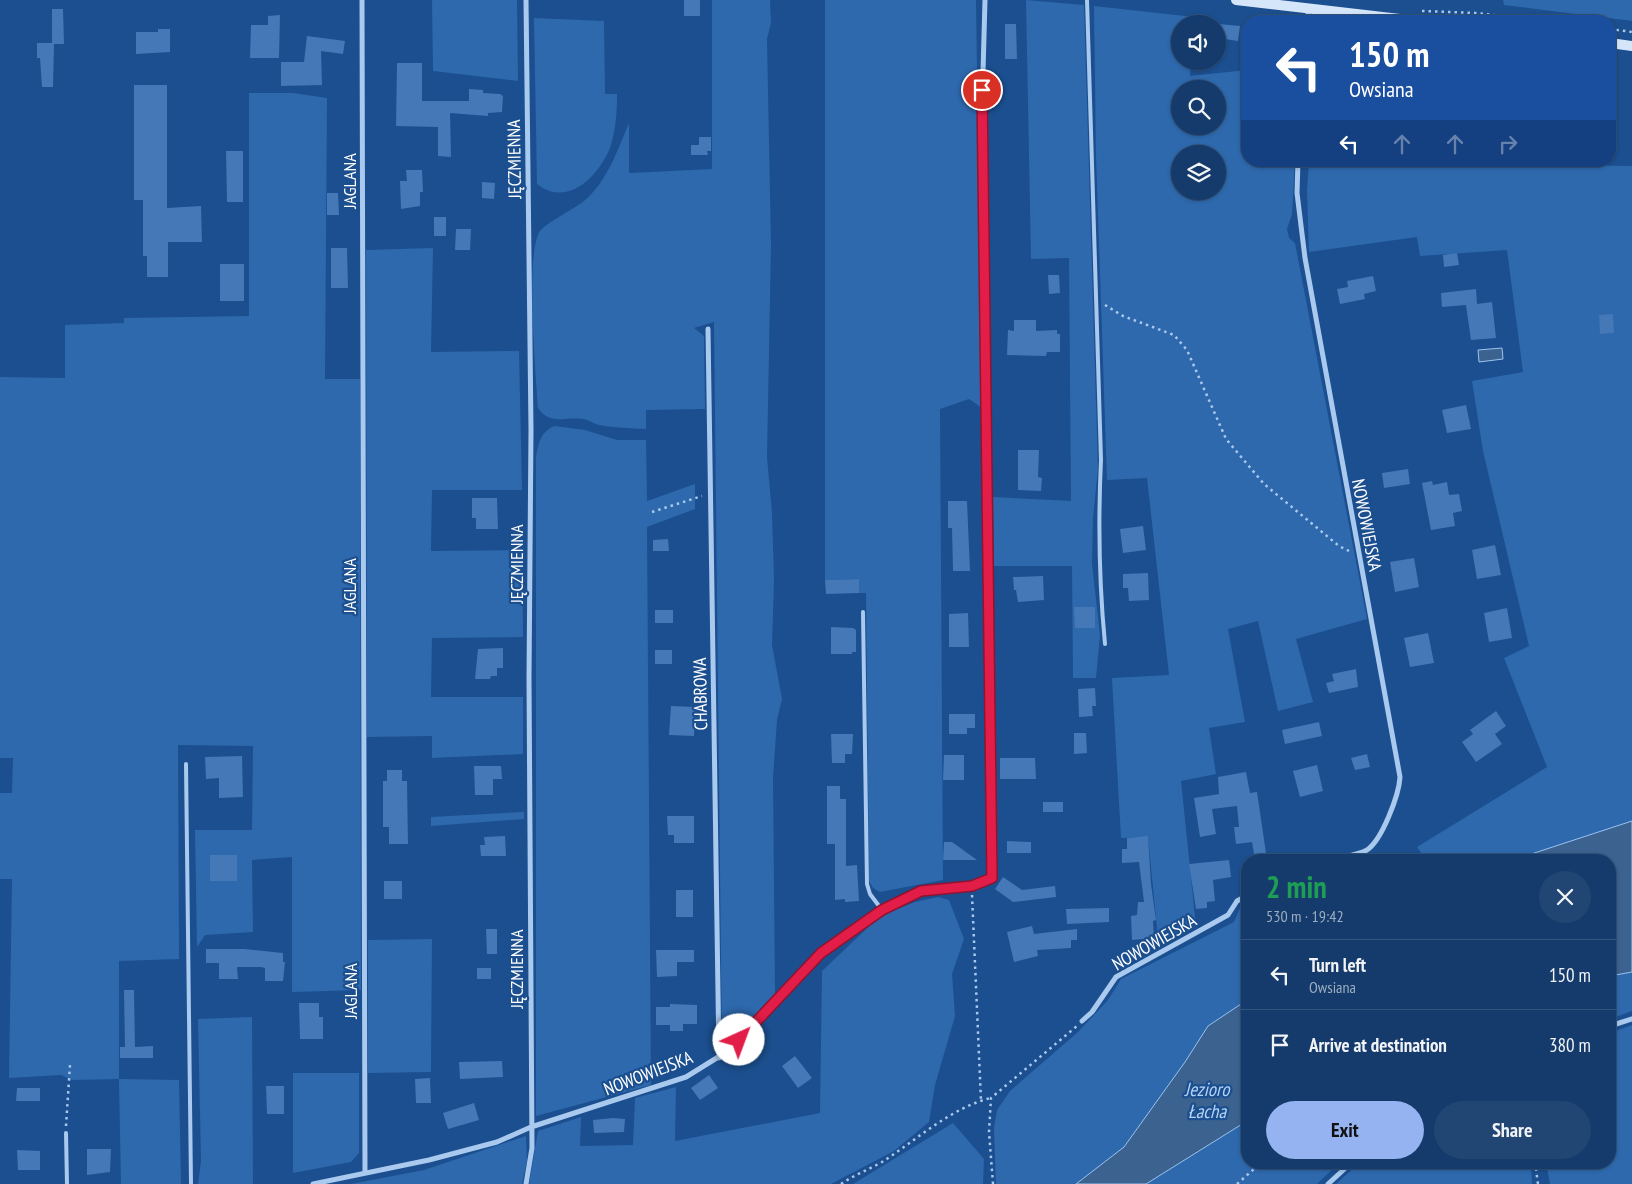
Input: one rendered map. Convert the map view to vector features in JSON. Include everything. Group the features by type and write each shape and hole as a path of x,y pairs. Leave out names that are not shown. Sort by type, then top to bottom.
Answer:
{"main road":[{"path":"1236,0 1367,15"},
{"path":"1616,44 1632,46"}],"street":[{"name":"JAGLANA","path":"362,0 364,1173"},
{"name":"JĘCZMIENNA","path":"526,0 531,429 529,679 532,1148 526,1184"},
{"name":"NOWOWIEJSKA","path":"313,1184 429,1160 497,1142 531,1127 686,1077 719,1058 739,1040 821,953 882,910 921,891 972,886 992,878 982,108 985,0"},
{"path":"1308,8 1308,15"},
{"name":"NOWOWIEJSKA","path":"1298,167 1297,193 1304,258 1400,777 1400,789 1374,844 1365,851 1354,854"},
{"name":"CHABROWA","path":"708,329 719,1058"},
{"name":"NOWOWIEJSKA","path":"1082,1021 1092,1012 1116,977 1228,915 1237,901 1241,899"},
{"path":"1616,1024 1632,1019"},
{"path":"1328,1184 1344,1169"}],"lane":[{"path":"1088,0 1101,460 1098,530 1099,576 1105,644"},
{"path":"863,612 867,884 870,894 882,910"},
{"path":"186,764 190,1184"},
{"path":"66,1133 67,1184"}],"path":[{"path":"1419,10 1486,15"},
{"path":"1616,30 1632,32"},
{"path":"1096,298 1123,316 1174,335 1187,350 1226,439 1251,470 1264,484 1339,546 1359,556"},
{"path":"652,512 710,493"},
{"path":"972,886 981,1100"},
{"path":"841,1184 880,1163 930,1128 981,1100 990,1098 1082,1021"},
{"path":"66,1133 70,1065"},
{"path":"990,1098 989,1132 993,1184"},
{"path":"1237,1184 1254,1169"},
{"path":"1537,1169 1538,1184"}],"shaded area":[{"path":"432,0 517,0 518,81 433,71"},
{"path":"712,0 770,0 771,23 767,39 771,245 767,457 772,513 774,580 772,645 782,699 777,720 773,778 775,994 762,1011 722,1051 714,322 694,328 704,336 705,409 646,410 646,429 605,426 577,418 553,419 543,414 538,408 532,288 533,263 540,231 584,201 592,193 611,165 629,123 629,173 712,169"},
{"path":"825,0 976,0 982,408 969,399 940,409 943,880 880,892 873,888 869,881 866,593 859,593 858,579 825,580"},
{"path":"1026,0 1084,5 1098,469 1093,518 1092,564 1100,635 1096,678 1073,678 1072,566 994,566 993,497 1071,501 1069,258 1031,259"},
{"path":"1503,0 1632,0 1632,21 1616,19 1616,15 1584,15 1504,5"},
{"path":"1094,6 1176,15 1171,15 1171,70 1190,70 1190,76 1241,71 1241,167 1295,167 1292,214 1287,229 1289,238 1295,243 1367,619 1296,639 1313,702 1278,711 1258,621 1228,629 1245,722 1209,728 1216,774 1181,781 1196,926 1159,948 1148,837 1121,838 1112,678 1169,675 1147,478 1107,480 1096,155"},
{"path":"534,18 604,21 605,94 617,94 614,134 605,159 590,178 580,186 570,191 559,193 548,191 537,184"},
{"path":"249,93 293,93 327,98 325,379 360,379 361,990 292,992 292,857 252,860 253,932 205,935 197,947 195,830 252,830 253,746 178,745 179,959 119,961 119,1079 72,1080 61,1075 9,1078 12,879 0,879 0,793 12,793 13,758 0,758 0,377 65,378 65,325 124,323 124,318 249,316"},
{"path":"1632,166 1632,821 1531,854 1422,854 1417,847 1547,767 1504,658 1529,646 1483,451 1472,381 1523,372 1507,250 1420,256 1417,237 1309,252 1307,191 1309,167"},
{"path":"433,248 431,352 519,351 522,490 432,490 431,551 522,550 523,637 432,638 431,697 523,697 523,754 432,758 432,736 367,737 366,250"},
{"path":"554,426 585,430 617,440 646,440 647,501 695,484 695,509 647,527 651,1085 536,1116 536,457 539,442 543,435"},
{"path":"524,812 524,819 431,826 431,817"},
{"path":"938,897 949,900 964,939 952,974 955,1016 935,1085 929,1122 894,1151 831,1184 529,1184 538,1131 581,1117 580,1146 633,1145 635,1098 676,1087 675,1141 820,1113 822,971 880,916 915,902"},
{"path":"1240,908 1241,1004 1208,1026 1185,1062 1124,1147 1076,1184 996,1184 994,1128 997,1110 1010,1091 1078,1032 1108,1000 1121,979 1234,922"},
{"path":"432,939 431,1072 368,1073 368,940"},
{"path":"1632,972 1632,1011 1616,1017 1616,975"},
{"path":"252,1017 253,1184 198,1184 201,1161 198,1019"},
{"path":"1632,1025 1632,1184 1550,1184 1547,1169 1616,1169 1616,1031"},
{"path":"293,1073 359,1073 359,1153 351,1162 293,1173"},
{"path":"119,1079 179,1080 181,1184 121,1184"},
{"path":"953,1123 984,1159 983,1184 853,1184"},
{"path":"1241,1125 1241,1169 1333,1169 1317,1184 1146,1184"},
{"path":"526,1136 527,1161 522,1184 351,1184 424,1170"},
{"path":"1352,1169 1531,1169 1532,1184 1336,1184"}],"water":[{"path":"1502,348 1503,359 1479,362 1478,350"},
{"path":"1632,821 1632,972 1616,975 1616,854 1531,854"},
{"name":"Jezioro Łacha","path":"1241,1004 1241,1125 1146,1184 1076,1184 1124,1147 1185,1062 1208,1026"}],"building":[{"path":"684,0 700,0 700,16 684,16"},
{"path":"52,9 63,9 64,44 54,44 53,87 42,87 40,58 37,58 37,43 52,43"},
{"path":"280,15 279,58 250,58 251,25 268,25 268,16"},
{"path":"1005,24 1016,24 1017,59 1005,59"},
{"path":"1226,25 1240,26 1238,41 1226,39"},
{"path":"158,29 170,29 170,52 136,54 136,32 158,32"},
{"path":"307,36 345,41 343,54 321,51 322,85 281,86 281,62 304,62"},
{"path":"397,63 422,63 422,101 469,101 469,89 483,90 483,93 500,94 503,96 502,112 488,113 488,116 450,113 451,157 438,156 438,127 396,126"},
{"path":"134,85 167,85 167,208 201,206 202,242 168,242 168,277 147,277 147,256 143,256 143,200 134,200"},
{"path":"699,137 711,137 711,151 707,151 708,155 691,155 691,145 699,145"},
{"path":"226,151 243,151 243,202 227,202"},
{"path":"406,170 422,170 423,192 420,192 420,206 401,209 400,181 407,181"},
{"path":"482,182 495,183 494,199 482,198"},
{"path":"327,193 338,193 339,215 327,215"},
{"path":"434,217 446,217 446,236 434,236"},
{"path":"456,229 471,229 470,250 455,250"},
{"path":"331,248 347,248 348,288 331,288"},
{"path":"1457,253 1459,265 1444,267 1443,255"},
{"path":"220,264 244,264 244,301 220,301"},
{"path":"1048,275 1059,275 1060,293 1049,294"},
{"path":"1373,276 1376,291 1364,294 1365,299 1340,304 1337,289 1348,287 1347,281"},
{"path":"1476,289 1477,304 1492,302 1496,338 1471,340 1466,305 1442,307 1441,293"},
{"path":"1613,314 1614,333 1600,334 1599,315"},
{"path":"1014,320 1036,320 1036,331 1057,330 1057,334 1060,334 1060,352 1047,352 1046,356 1007,355 1008,330 1014,331"},
{"path":"1466,405 1471,429 1447,433 1442,410"},
{"path":"1018,450 1039,450 1038,477 1042,478 1041,491 1018,490"},
{"path":"1408,469 1410,484 1384,488 1382,473"},
{"path":"1432,481 1433,485 1447,482 1449,495 1459,494 1462,511 1453,513 1455,526 1431,530 1422,483"},
{"path":"472,498 497,498 498,529 476,529 476,518 472,518"},
{"path":"948,501 967,501 970,571 953,571 952,528 948,528"},
{"path":"1143,526 1146,550 1123,553 1120,529"},
{"path":"668,539 669,551 653,551 653,540"},
{"path":"1495,545 1501,575 1477,579 1472,550"},
{"path":"1414,558 1419,587 1395,592 1390,562"},
{"path":"1148,573 1149,600 1129,601 1128,588 1123,588 1123,574"},
{"path":"1043,576 1044,600 1018,602 1016,590 1014,590 1013,577"},
{"path":"859,579 859,593 826,594 825,580"},
{"path":"1074,607 1095,607 1095,628 1075,628"},
{"path":"1507,608 1512,638 1489,642 1484,613"},
{"path":"655,610 673,610 673,623 655,623"},
{"path":"968,613 969,647 949,647 949,614"},
{"path":"831,627 853,628 856,630 856,652 852,652 852,654 831,654"},
{"path":"1428,633 1434,663 1410,667 1404,638"},
{"path":"503,648 503,668 497,668 497,676 491,676 490,679 475,679 478,649"},
{"path":"655,650 672,650 672,664 655,664"},
{"path":"1356,669 1358,687 1329,693 1326,683 1334,681 1332,674"},
{"path":"1095,688 1096,706 1092,706 1093,716 1079,717 1078,689"},
{"path":"671,706 695,707 694,736 669,735"},
{"path":"1496,711 1506,726 1495,734 1502,744 1476,762 1462,742 1473,734 1470,730"},
{"path":"949,714 975,714 975,728 967,728 967,734 949,734"},
{"path":"1319,722 1322,736 1285,744 1282,730"},
{"path":"1074,733 1086,733 1087,753 1074,754"},
{"path":"831,734 853,734 852,754 845,754 845,763 832,763"},
{"path":"1367,754 1370,767 1355,770 1351,758"},
{"path":"944,755 964,755 964,780 943,780"},
{"path":"242,756 243,797 219,798 219,778 206,779 205,757"},
{"path":"1000,758 1035,758 1036,779 1000,779"},
{"path":"1317,765 1323,791 1300,797 1293,771"},
{"path":"474,766 501,766 502,779 493,779 493,795 475,795"},
{"path":"387,770 402,770 402,781 407,781 408,844 389,844 389,827 383,827 383,781 387,781"},
{"path":"1246,772 1250,793 1257,792 1266,853 1254,854 1252,842 1236,844 1234,827 1239,827 1237,806 1212,809 1216,834 1200,837 1194,798 1219,794 1218,777"},
{"path":"827,786 840,786 840,799 846,799 846,866 857,865 859,901 845,902 845,899 835,900 835,844 827,844"},
{"path":"1043,802 1063,802 1063,812 1043,812"},
{"path":"667,816 694,816 694,843 674,843 674,835 668,835"},
{"path":"505,836 506,856 481,856 480,845 485,845 484,837"},
{"path":"1148,836 1151,884 1156,920 1153,921 1154,938 1132,940 1131,916 1137,915 1138,902 1144,902 1139,862 1122,863 1122,849 1127,849 1127,838"},
{"path":"1007,841 1031,842 1031,853 1007,853"},
{"path":"944,842 952,842 977,860 943,860"},
{"path":"210,855 237,855 237,881 210,881"},
{"path":"1229,860 1231,877 1213,880 1215,901 1207,902 1207,908 1196,909 1189,864"},
{"path":"1003,877 1022,890 1055,886 1056,897 1013,902 995,889"},
{"path":"384,881 402,881 402,899 384,899"},
{"path":"676,890 693,890 693,917 676,917"},
{"path":"1109,908 1109,922 1067,924 1066,909"},
{"path":"1032,926 1034,934 1077,929 1077,940 1071,940 1071,948 1037,950 1038,956 1014,962 1007,932"},
{"path":"486,929 497,929 497,954 487,954"},
{"path":"206,949 244,949 283,953 283,962 285,962 283,981 265,981 265,968 261,967 237,967 238,979 219,979 219,963 206,963"},
{"path":"656,950 694,950 694,962 677,962 677,976 657,977"},
{"path":"477,968 491,968 491,979 477,979"},
{"path":"124,990 134,990 135,1047 153,1046 153,1058 120,1058 120,1047 125,1047"},
{"path":"299,1003 319,1003 319,1017 323,1017 323,1039 300,1039"},
{"path":"670,1004 697,1005 697,1024 683,1024 683,1031 670,1031 670,1025 656,1025 656,1007 670,1007"},
{"path":"795,1056 812,1078 798,1088 782,1066"},
{"path":"502,1061 503,1077 460,1079 459,1062"},
{"path":"709,1075 718,1088 700,1100 691,1088"},
{"path":"430,1078 431,1103 416,1103 415,1079"},
{"path":"266,1086 284,1086 284,1114 267,1114"},
{"path":"17,1088 40,1088 40,1101 16,1101"},
{"path":"474,1103 479,1120 448,1129 443,1113"},
{"path":"625,1119 624,1132 594,1133 593,1120"},
{"path":"87,1149 111,1149 110,1172 87,1175"},
{"path":"17,1150 40,1151 40,1170 18,1170"}],"route":[{"path":"739,1040 821,953 882,910 921,891 972,886 992,878 982,90"}]}
